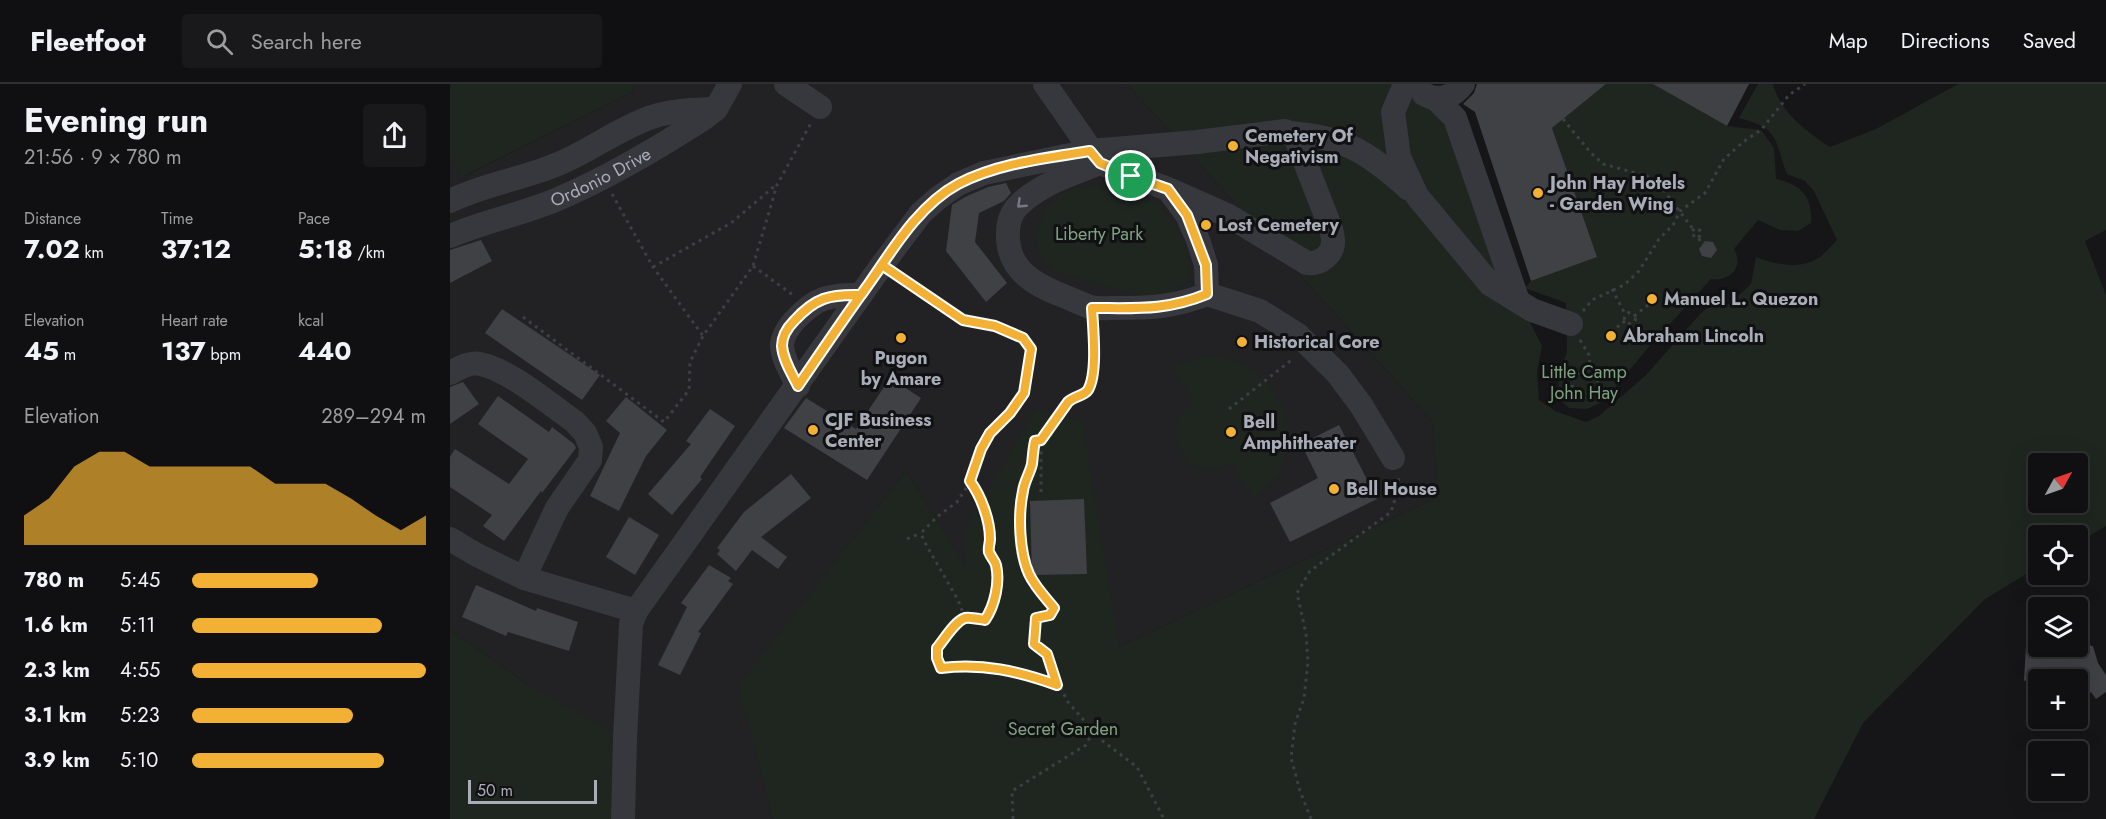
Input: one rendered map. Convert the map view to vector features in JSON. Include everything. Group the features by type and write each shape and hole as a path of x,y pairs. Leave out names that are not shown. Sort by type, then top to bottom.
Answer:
{"street":[{"name":"Ordonio Drive","path":"450,236 557,199 603,177 688,129 716,109 730,84"},
{"path":"786,84 819,107"},
{"path":"1046,84 1095,157 1230,216 1307,263 1314,264 1328,254 1333,240 1330,226 1296,139 1290,133"},
{"path":"1405,84 1394,112 1399,157 1417,196"},
{"path":"1415,84 1427,96 1449,93 1455,118 1518,301"},
{"path":"450,201 483,187 513,180 558,164 650,118 668,112 716,109"},
{"path":"623,819 631,624 636,611 921,213 958,184 984,173 1012,166 1095,157 1275,131 1316,135 1356,147 1392,174 1417,196 1490,284 1532,310 1571,324"},
{"path":"1095,157 1026,199 1014,211 1008,232 1011,255 1017,267 1031,281 1092,308 1156,308 1186,302 1207,294 1260,311 1298,335 1337,373 1361,405 1393,458"},
{"path":"1168,189 1187,215 1198,240 1206,265 1207,294"},
{"path":"798,386 788,366 782,344 790,325 807,306 830,297 861,295"},
{"path":"450,373 462,366 478,363 496,369 575,422 585,433 591,447 590,460 557,508 524,578"},
{"path":"450,539 524,578 636,611"}],"path":[{"path":"1592,373 1583,372 1575,376 1573,380 1572,389 1581,398 1590,398 1597,393 1599,384 1592,373 1589,355 1571,324 1592,300 1624,285 1639,272 1659,239 1673,225 1680,211 1705,193 1724,159 1761,130 1788,95 1805,84"},
{"path":"523,317 664,422 689,390 690,362 703,336 753,266 777,185 819,107"},
{"path":"1563,119 1603,164 1647,176 1659,184 1693,229 1692,235 1698,237 1702,244"},
{"path":"603,177 653,267 703,336"},
{"path":"653,267 731,223 777,185"},
{"path":"1693,229 1700,230 1701,234 1698,237"},
{"path":"882,265 963,320 995,326 1023,338 1031,349 1024,393 1010,413 990,433 981,449 970,481 957,502 936,517 921,533 907,539"},
{"path":"753,266 807,306"},
{"path":"1612,289 1625,315 1625,321"},
{"path":"1634,316 1648,306"},
{"path":"1041,492 1041,442 1062,408 1073,397 1085,394 1089,388 1094,365 1092,308"},
{"path":"1625,315 1630,313 1634,316"},
{"path":"1625,321 1628,324 1632,323 1635,320 1634,316"},
{"path":"1611,332 1625,321"},
{"path":"1229,410 1310,346"},
{"path":"1041,442 1035,441 1031,453 1032,463 1023,489 1020,518 1028,573 1038,590 1054,608 1050,615 1036,618 1034,644 1047,654 1057,685 1068,702 1100,739 1137,767 1164,819"},
{"path":"1311,819 1291,758 1295,724 1304,698 1308,662 1306,634 1297,593 1310,572 1392,512 1399,486 1393,458"},
{"path":"970,481 978,492 988,522 990,539 988,551 996,564 997,587 990,612 985,620 965,618 953,625 949,635 937,648 937,658 941,668 966,665 1013,670 1057,685"},
{"path":"921,533 958,600 965,618"},
{"path":"1013,819 1012,790 1086,745 1091,735 1088,725"}],"shaded area":[{"path":"634,84 1127,84 1433,422 1438,497 1119,647 1013,644 906,471 739,686 773,819 623,819 530,686 450,630 450,158 465,176 632,92"}],"green space":[{"path":"450,84 634,84 632,92 464,176 450,158"},
{"name":"Secret Garden","path":"1127,84 1416,84 1426,100 1469,143 1530,322 1542,346 1537,372 1539,400 1555,411 1586,422 1599,416 1646,375 1700,314 1711,305 1729,304 1751,284 1756,257 1780,264 1805,264 1820,257 1837,240 1814,191 1805,181 1787,174 1774,137 1762,126 1739,118 1758,84 1773,84 1788,112 1804,128 1830,147 1876,129 1958,84 2106,84 2106,230 2085,241 2106,295 2106,526 2088,537 2088,525 2028,525 2028,573 1985,599 1863,723 1814,819 773,819 738,686 906,471 966,567 965,530 1036,410 1082,420 1119,647 1438,497 1433,422"},
{"name":"Little Camp John Hay","path":"1606,84 1653,84 1727,126 1761,130 1774,148 1776,179 1792,184 1804,193 1810,206 1811,223 1798,231 1780,230 1758,220 1734,249 1738,262 1733,272 1724,278 1711,279 1647,349 1604,401 1587,409 1569,408 1558,398 1559,374 1567,352 1566,303 1525,288 1531,281 1596,257 1552,128"},
{"name":"Liberty Park","path":"1100,185 1159,206 1178,229 1189,261 1189,280 1171,294 1146,296 1053,272 1040,255 1035,235 1044,212 1060,195 1077,187"},
{"name":"Bell Amphitheater","path":"1197,357 1222,357 1243,364 1258,374 1271,388 1280,404 1286,422 1285,459 1277,476 1253,498 1232,464 1210,471 1190,464 1176,444 1177,420 1193,401 1173,367"},
{"path":"450,630 530,686 625,738 623,819 450,819"}],"building":[{"name":"John Hay Hotels - Garden Wing","path":"1477,84 1606,84 1552,128 1597,257 1531,281 1475,112 1463,104 1474,93"},
{"path":"1653,84 1749,84 1727,126"},
{"path":"1006,183 1011,193 1004,201 979,213 975,242 1007,283 986,302 946,251 952,205 988,187"},
{"path":"481,240 492,261 450,283 450,250"},
{"path":"1705,241 1713,242 1717,250 1711,258 1702,256 1699,249"},
{"path":"502,309 600,375 582,400 485,333"},
{"path":"890,378 921,398 867,480 784,428 806,398 856,429"},
{"path":"463,382 479,404 450,424 450,387"},
{"path":"498,396 549,432 552,427 576,448 504,541 483,526 492,515 450,487 450,457 455,449 509,484 528,459 478,424"},
{"path":"626,397 667,430 646,456 619,511 590,496 620,433 606,421"},
{"path":"710,409 735,426 700,477 702,479 672,515 648,494 691,444 686,441"},
{"name":"Bell House","path":"1339,425 1377,499 1290,542 1270,503 1318,478 1301,444"},
{"path":"791,474 811,498 761,537 787,557 778,569 752,550 736,571 717,554 720,550 717,548 744,512"},
{"path":"1084,499 1087,574 1032,575 1030,501"},
{"path":"629,517 659,535 635,575 606,557"},
{"path":"709,565 731,578 728,581 733,584 698,632 701,633 680,675 658,665 687,607 681,603"},
{"path":"476,585 536,611 537,608 578,622 569,651 508,632 506,636 462,617"},
{"path":"2088,640 2106,675 2106,692 2096,699 2091,692 2088,694 2088,669 2028,669 2028,679 2024,681 2026,645 2028,645 2028,657 2088,657"}],"place":[{"name":"Cemetery Of Negativism","path":"1233,146"},
{"name":"John Hay Hotels - Garden Wing","path":"1538,193"},
{"name":"Lost Cemetery","path":"1206,225"},
{"name":"Manuel L. Quezon","path":"1652,299"},
{"name":"Abraham Lincoln","path":"1611,336"},
{"name":"Pugon by Amare","path":"901,338"},
{"name":"Historical Core","path":"1242,342"},
{"name":"CJF Business Center","path":"813,430"},
{"name":"Bell Amphitheater","path":"1231,432"},
{"name":"Bell House","path":"1334,489"}],"route":[{"path":"1131,176 1100,163 1090,151 1012,166 984,173 958,184 921,213 882,265 798,386 783,354 782,344 785,334 807,306 844,294 861,295 882,265 963,320 995,326 1023,338 1031,349 1024,393 1010,413 990,433 981,449 970,481 978,492 988,522 990,539 988,551 996,564 997,587 990,612 985,620 965,618 953,625 949,635 937,648 937,658 941,668 966,665 1013,670 1057,685 1047,654 1034,644 1036,618 1050,615 1054,608 1038,590 1028,573 1022,542 1020,518 1023,489 1032,463 1031,453 1035,441 1041,440 1062,408 1073,397 1085,394 1089,388 1094,365 1092,308 1156,308 1186,302 1207,294 1206,265 1187,215 1168,189 1131,176"}]}
